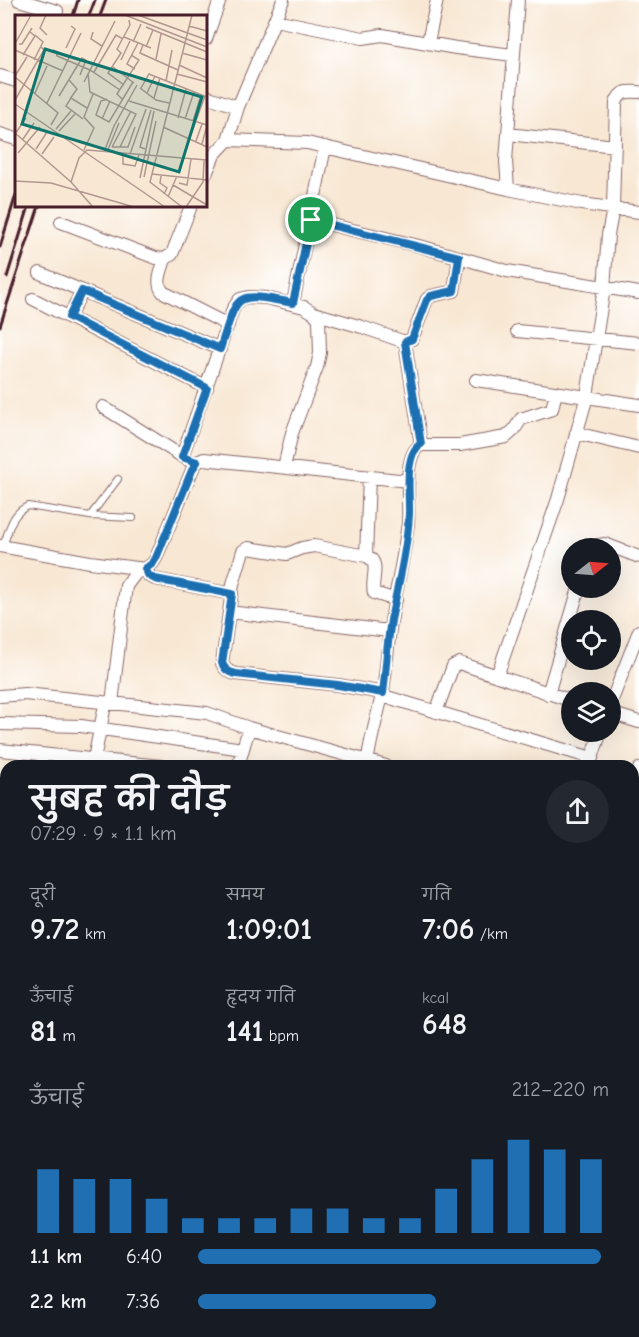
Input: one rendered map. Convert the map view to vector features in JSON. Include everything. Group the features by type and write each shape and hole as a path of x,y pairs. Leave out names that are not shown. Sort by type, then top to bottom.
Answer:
{"street":[{"path":"19,0 57,11"},
{"path":"207,36 220,0"},
{"path":"207,169 210,154 228,140 238,106 283,0"},
{"path":"428,42 437,0"},
{"path":"508,189 506,161 518,0"},
{"path":"275,20 363,38 382,35 513,55"},
{"path":"0,76 15,81"},
{"path":"497,676 558,499 587,396 613,208 616,104 618,96 624,92 639,92"},
{"path":"207,96 238,106"},
{"path":"0,134 15,139"},
{"path":"508,134 615,146"},
{"path":"228,140 288,142 325,147 508,189 582,204 639,211"},
{"path":"293,303 325,147"},
{"path":"191,207 172,254 165,259 159,288 228,326"},
{"path":"311,220 507,271 639,293"},
{"path":"61,222 156,258 165,259"},
{"path":"182,457 236,303 240,299 249,297 293,303 314,313 405,342 412,339 427,300 431,296 454,291 459,257"},
{"path":"40,273 220,349"},
{"path":"69,317 82,291"},
{"path":"33,299 207,388"},
{"path":"284,467 292,433 317,367 320,331 319,320 314,313"},
{"path":"517,331 639,343"},
{"path":"405,342 421,444"},
{"path":"476,380 639,405"},
{"path":"368,760 383,693 389,632 408,522 408,481 413,452 421,444 468,444 506,437 521,419 552,409 556,392"},
{"path":"103,407 182,457 197,462"},
{"path":"576,433 639,448"},
{"path":"111,703 126,586 135,574 153,563 156,558 197,462 204,459 408,481"},
{"path":"366,556 369,477"},
{"path":"2,546 143,570 155,579 232,594"},
{"path":"396,600 374,592 372,587 374,562 366,556 314,546 287,554 248,548 243,551 232,594 222,663 227,671 236,674 338,685 383,693 387,697 585,760"},
{"path":"621,550 639,557"},
{"path":"548,694 576,598"},
{"path":"229,612 389,632"},
{"path":"619,682 639,631"},
{"path":"436,712 455,664 465,664 561,698"},
{"path":"0,696 25,694 207,713 351,760"},
{"path":"94,759 105,705 111,703"},
{"path":"621,716 639,722"},
{"path":"0,724 81,726 243,749"},
{"path":"239,760 249,728"},
{"path":"592,760 598,742"},
{"path":"0,750 41,760 104,760"}],"lane":[{"path":"90,516 118,479"},
{"path":"2,546 14,516 19,510 28,506 90,516 133,518"}],"railway":[{"path":"73,15 78,0"},
{"path":"89,15 95,0"},
{"path":"100,15 106,0"},
{"path":"0,247 15,198"},
{"path":"7,277 29,207"},
{"path":"0,326 39,207"}],"route":[{"path":"311,220 459,257 454,291 431,296 427,300 412,339 405,342 421,444 413,452 409,469 408,522 389,632 383,693 227,671 222,663 232,594 155,579 149,576 145,569 156,558 197,462 182,457 207,388 69,317 82,291 220,349 233,309 240,299 266,298 293,303 311,220"}]}
